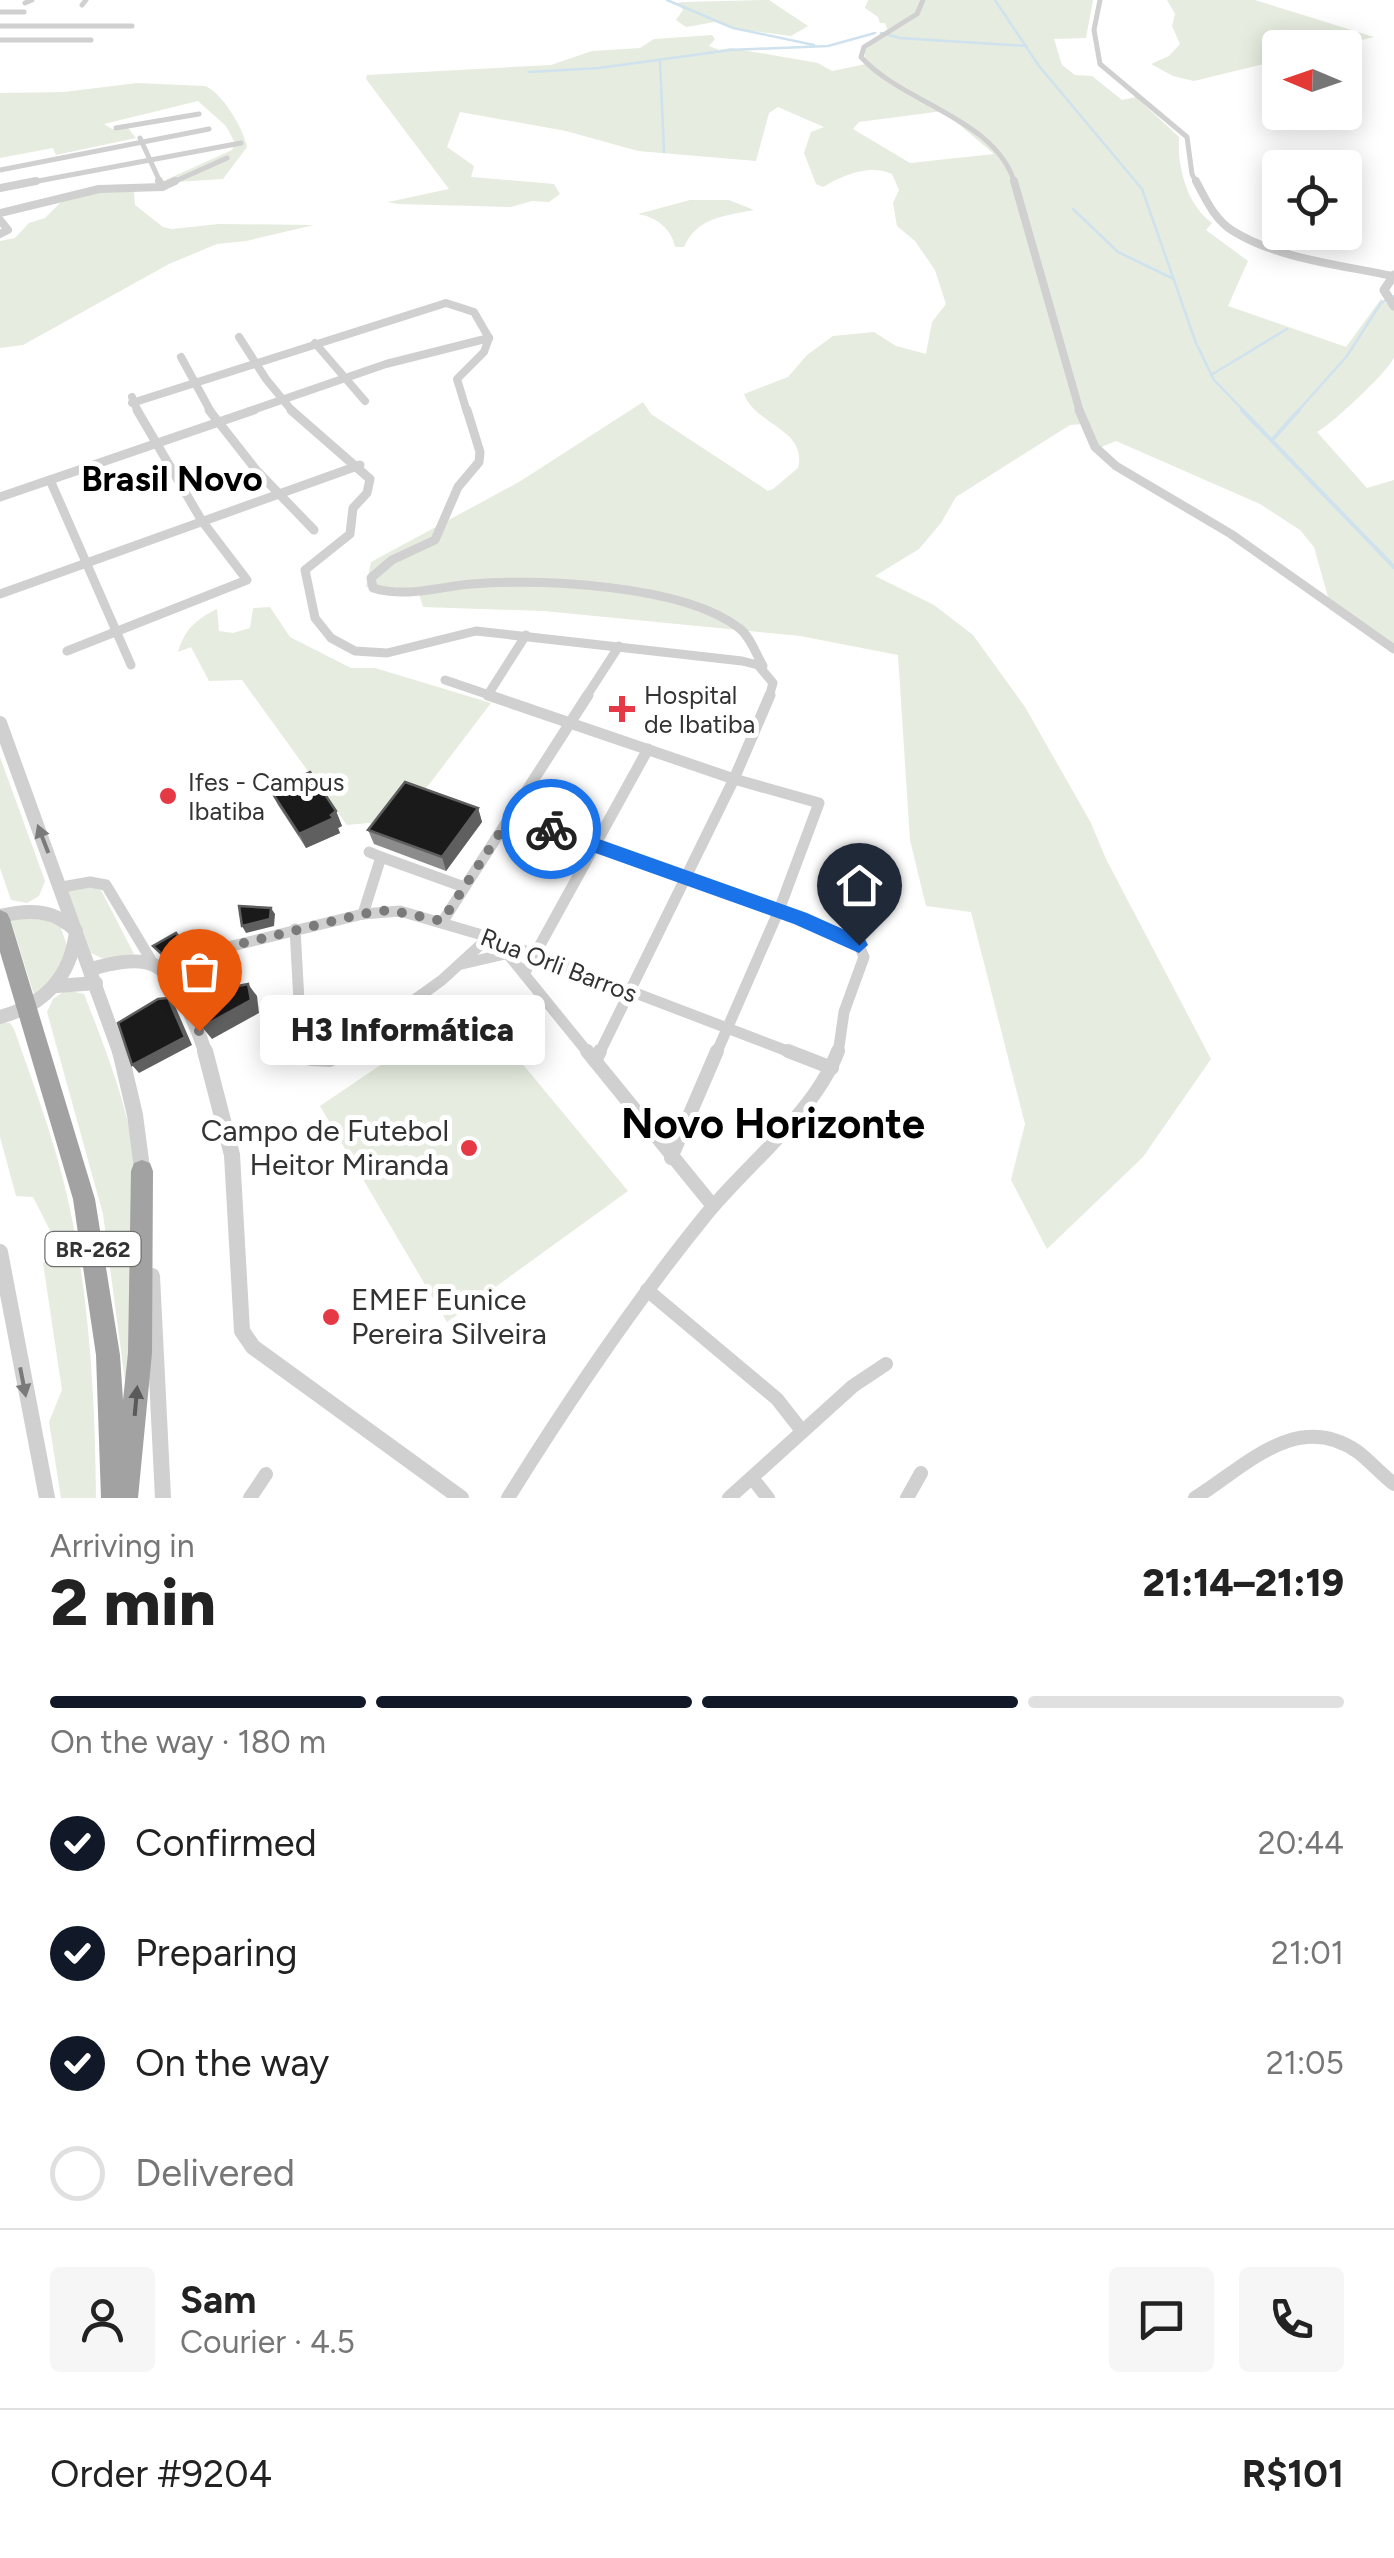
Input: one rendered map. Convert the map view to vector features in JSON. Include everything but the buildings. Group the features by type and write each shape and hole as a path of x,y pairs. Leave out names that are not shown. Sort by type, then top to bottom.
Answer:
{"highway":[{"name":"BR-262","path":"0,918 75,1162 90,1234 108,1355 114,1498"},
{"path":"125,1498 140,1353 142,1172"}],"street":[{"path":"922,0 920,10 864,48 861,57 888,82 958,119 997,152 1011,170 1073,396 1096,447 1123,470 1231,534 1394,649"},
{"path":"1100,0 1094,30 1100,64 1187,137 1192,174 1216,216 1238,234 1272,248 1393,276 1384,287 1391,303"},
{"path":"0,12 24,12"},
{"path":"0,26 132,26"},
{"path":"0,40 91,40"},
{"path":"116,128 199,114"},
{"path":"135,126 162,187"},
{"path":"0,170 209,129"},
{"path":"0,188 242,143"},
{"path":"0,234 8,229 0,217 51,198 108,187 162,187 227,158"},
{"path":"35,164 51,198"},
{"path":"67,651 242,584 246,575 202,520 132,400 454,303 474,310 484,322 488,338 484,352 457,379 480,452 479,462 458,487 435,540 382,568 372,578 372,588 404,594 472,584 504,584 662,596 736,624 773,683 766,710 734,779 595,1061"},
{"path":"239,337 252,362 282,400 324,440 360,465 370,479 370,486 353,508 350,534 309,564 304,574 314,618 332,638 355,651 387,654 476,631 526,635 742,661 758,665 773,683"},
{"path":"0,497 398,360 488,338"},
{"path":"315,343 364,401"},
{"path":"181,357 191,381 218,423 276,493 314,530"},
{"path":"0,594 360,465"},
{"path":"50,480 131,665"},
{"path":"489,693 526,635"},
{"path":"442,921 619,646"},
{"path":"445,680 734,779 814,800 820,806 672,1158"},
{"path":"0,723 62,888 88,979 128,1083 142,1172 163,1498"},
{"path":"524,974 648,749"},
{"path":"508,1498 583,1377 647,1290 713,1206 776,1140 832,1068 864,950 847,937 779,910 511,816"},
{"path":"362,914 375,854 464,887"},
{"path":"62,888 90,882 106,885 154,965 169,978 199,1031 230,1136 235,1290 242,1331 276,1367 461,1498"},
{"name":"Rua Orli Barros","path":"169,978 214,953 294,929 389,910 442,921 494,939 535,958 832,1068"},
{"path":"0,918 42,911 58,916 76,931"},
{"path":"294,929 304,1041 311,1060 319,1062 330,1060 370,1034 494,939 713,1206"},
{"path":"0,1016 27,1008 56,986 70,964 76,931"},
{"path":"462,964 505,954"},
{"path":"56,986 88,979 114,962 154,965"},
{"path":"0,1252 47,1498"},
{"path":"647,1290 777,1398 802,1431"},
{"path":"729,1498 853,1386 886,1364"},
{"path":"1195,1498 1251,1455 1303,1436 1332,1438 1394,1484"},
{"path":"908,1498 922,1473"},
{"path":"250,1498 266,1474"},
{"path":"753,1479 768,1498"}],"shaded area":[{"path":"769,0 808,26 791,36 736,29 715,22 686,27 676,20 683,10 677,3"},
{"path":"868,0 1093,0 1086,38 1054,39 1062,65 1075,75 1092,76 1122,100 1136,97 1179,137 1185,184 1196,206 1212,223 1206,230 1248,261 1228,306 1346,347 1381,299 1394,309 1394,357 1390,364 1359,397 1317,432 1367,488 1394,480 1394,651 1328,597 1314,547 1300,530 1260,504 1116,441 1099,448 1083,424 1070,425 956,497 919,549 875,576 934,605 973,635 1025,707 1091,823 1211,1059 1143,1157 1047,1249 1011,1180 1025,1124 971,912 926,906 910,840 898,655 800,636 544,611 423,607 419,594 366,587 371,562 519,482 643,402 651,414 768,491 773,489 798,468 799,455 788,436 758,413 744,394 788,377 807,355 833,336 874,332 896,346 926,354 932,322 946,304 935,270 915,241 897,226 893,203 899,190 892,174 866,171 823,187 816,184 804,153 811,132 824,127 778,107 769,113 756,161 638,151 566,131 460,112 447,147 474,166 471,177 554,184 560,194 549,202 532,201 511,207 398,204 388,202 449,189 366,79 367,75 551,65 592,51 640,48 654,39 712,35 715,39 709,46 719,50 731,48 818,63 832,71 866,64 864,50 889,33 885,23 865,8","holes":["943,111 994,154 910,163 853,129 859,122"]},
{"path":"1167,0 1255,0 1351,30 1262,30 1262,64 1194,81 1173,76 1151,64 1169,56 1180,44 1172,26 1175,14"},
{"path":"137,83 205,86 225,103 247,147 223,179 159,183 232,150 235,143 226,126 198,101 104,124 112,129 128,128 136,138 56,155 53,148 0,158 0,93 64,92"},
{"path":"138,186 134,192 135,205 163,227 172,229 219,224 314,225 217,244 169,264 23,345 0,348 0,241 15,238 29,223 45,218 66,197"},
{"path":"690,200 729,200 754,210 704,224 684,247 675,247 667,229 657,221 638,214"},
{"path":"270,607 290,637 351,668 375,668 491,703 421,795 379,822 347,825 242,680 209,681 191,647 178,652 192,626 217,609 219,631 233,633 250,628 253,608"},
{"path":"0,757 45,881 39,896 27,903 11,900 0,868"},
{"path":"93,887 101,890 134,954 108,961 91,953 68,891"},
{"path":"33,916 60,925 68,949 54,979 34,995 11,921"},
{"path":"66,990 84,994 120,1092 136,1169 137,1247 128,1404 103,1214 47,1012 53,999"},
{"name":"Campo de Futebol Heitor Miranda","path":"472,1003 628,1191 447,1322 320,1106"},
{"path":"0,1022 10,1023 14,1029 53,1144 73,1222 89,1339 96,1498 61,1498 49,1422 62,1390 43,1263 53,1257 57,1244 33,1197 16,1196 0,1137"}],"waterway":[{"path":"667,0 733,28 814,45"},
{"path":"995,0 1026,46"},
{"path":"529,72 599,68 730,50 828,46 875,33"},
{"path":"881,33 900,38 1026,46"},
{"path":"1026,46 1142,189 1173,279"},
{"path":"660,60 664,152"},
{"path":"1073,209 1118,252 1173,279"},
{"path":"1173,279 1211,375"},
{"path":"1297,412 1347,356 1381,303 1394,296"},
{"path":"1211,375 1287,329"},
{"path":"1211,375 1245,412"},
{"path":"1242,410 1394,567"},
{"path":"1273,439 1299,410"}],"way so far":[{"path":"199,1031 169,978 199,960 244,942 377,911 400,911 442,921 511,816 551,829"}],"place":[{"name":"Hospital de Ibatiba","path":"622,709"},
{"name":"Ifes - Campus Ibatiba","path":"168,796"},
{"name":"H3 Informática","path":"199,1031"},
{"name":"Campo de Futebol Heitor Miranda","path":"469,1148"},
{"name":"EMEF Eunice Pereira Silveira","path":"331,1317"}],"district":[{"name":"Brasil Novo","path":"172,479"},
{"name":"Novo Horizonte","path":"773,1123"}],"route":[{"path":"551,829 800,918 859,945"}]}
